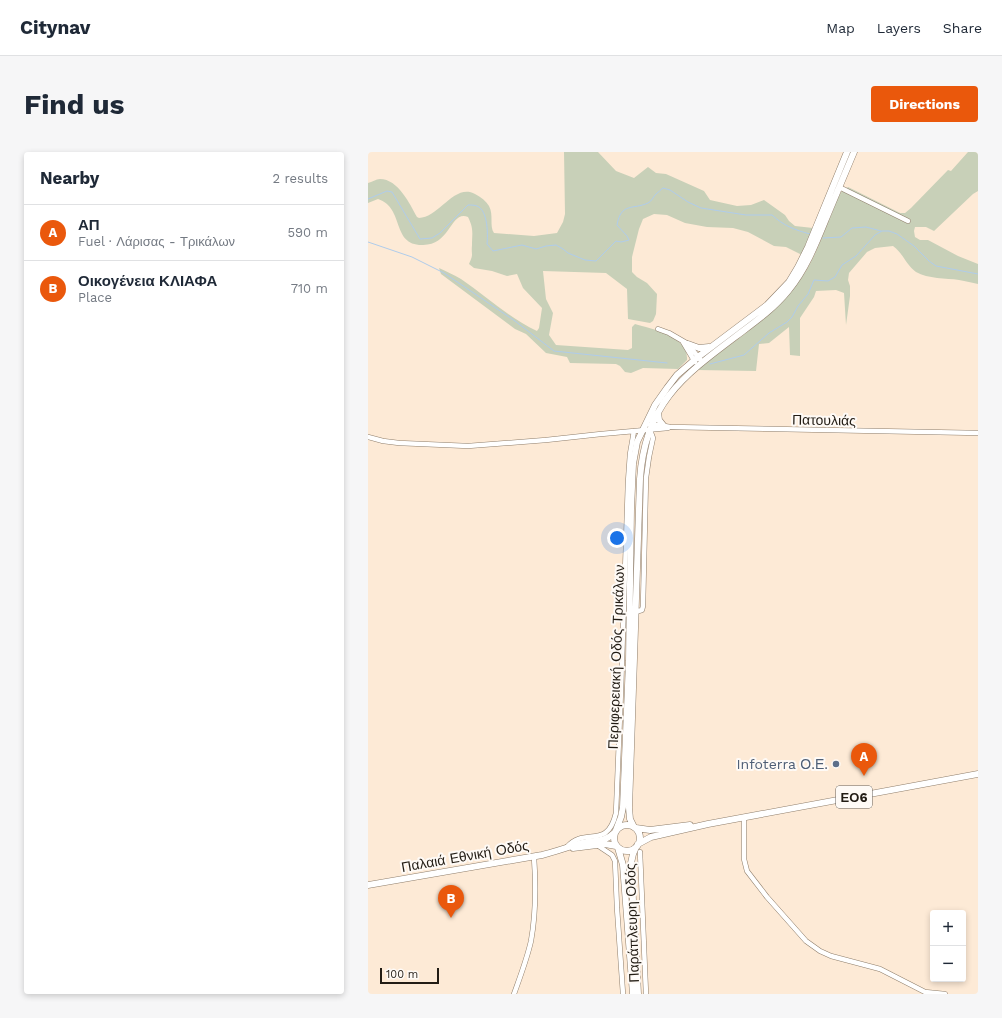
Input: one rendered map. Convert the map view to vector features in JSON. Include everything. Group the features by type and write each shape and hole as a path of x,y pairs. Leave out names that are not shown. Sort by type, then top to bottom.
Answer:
{"main road":[{"name":"Περιφερειακή Οδός Τρικάλων","path":"615,831 622,817 623,807 622,737 626,625 633,470 638,442 677,384 711,347 767,305 789,282 808,247 847,152"},
{"name":"Περιφερειακή Οδός Τρικάλων","path":"635,828 630,819 629,808 641,461 647,428 655,405 677,375 763,316 789,291 814,250 854,152"},
{"path":"686,343 699,348 711,347"},
{"path":"658,413 659,420 666,426"},
{"name":"ΕΟ6","path":"617,847 630,851 638,848 650,837 708,824 978,774"},
{"name":"ΕΟ6","path":"615,831 622,825 627,824 635,828 650,830 674,826 708,824"},
{"path":"635,828 640,836 638,848 633,854 631,863 638,994"},
{"path":"615,831 614,840 623,864 633,994"},
{"name":"Παλαιά Εθνική Οδός","path":"368,886 534,857 579,844 605,839 615,831"},
{"name":"Παλαιά Εθνική Οδός","path":"565,849 608,844 617,847"}],"street":[{"path":"839,188 908,221"},
{"path":"658,329 669,333 686,343 698,361"},
{"name":"Πατουλιάς","path":"368,437 399,444 468,446 546,440 634,431 666,426 978,433"},
{"path":"626,625 628,470 634,431"},
{"path":"565,849 574,841 605,834 612,826 616,813 622,737"},
{"path":"744,817 744,859 747,871 767,897 806,941 820,951 836,958 880,969 925,992 945,994"},
{"name":"Παράπλευρη Οδός","path":"596,845 612,855 615,861 624,994"},
{"name":"Παράπλευρη Οδός","path":"638,848 646,994"},
{"path":"514,994 530,946 532,933 536,900 534,857"}],"green space":[{"path":"564,152 598,152 616,171 634,178 648,167 656,173 666,174 704,191 710,200 737,206 751,205 764,200 785,215 795,226 813,228 802,255 786,247 774,246 748,232 733,228 707,227 685,223 667,215 654,214 643,219 632,257 632,272 647,283 657,294 656,314 653,321 650,323 628,319 627,289 606,273 543,271 546,299 553,313 549,335 556,345 628,350 632,348 632,327 635,324 659,331 676,339 686,352 687,360 678,369 643,368 631,373 625,372 616,364 570,363 567,357 546,353 526,334 515,329 441,274 439,268 461,279 527,326 537,331 539,328 542,308 523,288 517,274 507,276 492,271 474,268 469,264 472,256 472,228 468,217 462,216 457,219 445,235 439,240 432,244 422,245 412,243 406,239 392,210 386,204 378,199 368,203 368,183 378,179 386,180 398,188 403,193 419,218 426,217 433,213 460,193 467,192 479,196 489,206 494,233 534,236 557,233 563,222 565,214"},
{"path":"968,152 978,152 978,191 934,231 926,227 915,227 914,231 915,237 920,240 928,240 958,256 978,264 978,284 931,277 921,274 916,272 907,263 893,246 875,248 867,252 849,273 848,280 850,286 850,296 846,325 844,293 836,290 816,291 814,297 800,318 800,356 790,355 789,327 769,343 759,344 756,371 697,370 770,313 795,286 806,271 813,257 837,199 842,191 848,187 900,213 905,213 948,170 951,171"}],"waterway":[{"path":"368,199 387,191 392,192 420,239 432,238 440,233 468,205 474,205 481,208 483,212 486,223 487,244 493,251 522,245 536,249 556,245 568,253 585,260 596,261 616,241 621,242 629,240 617,225 621,213 628,208 648,203 663,188 670,190 688,202 701,208 746,215 772,215 790,227 810,234"},
{"path":"823,238 841,237 852,228 866,227 881,231"},
{"path":"710,364 744,355 769,333 787,322 808,294 814,280 828,281 835,277 842,265 856,256 875,235 882,231 889,231 897,234 914,246 936,266 978,274"},
{"path":"368,242 412,257 444,273 515,321 554,351 667,363"}],"place":[{"name":"Infoterra Ο.Ε.","path":"836,764"},
{"name":"ΑΠ","path":"864,776"},
{"name":"Οικογένεια ΚΛΙΑΦΑ","path":"451,918"}]}
